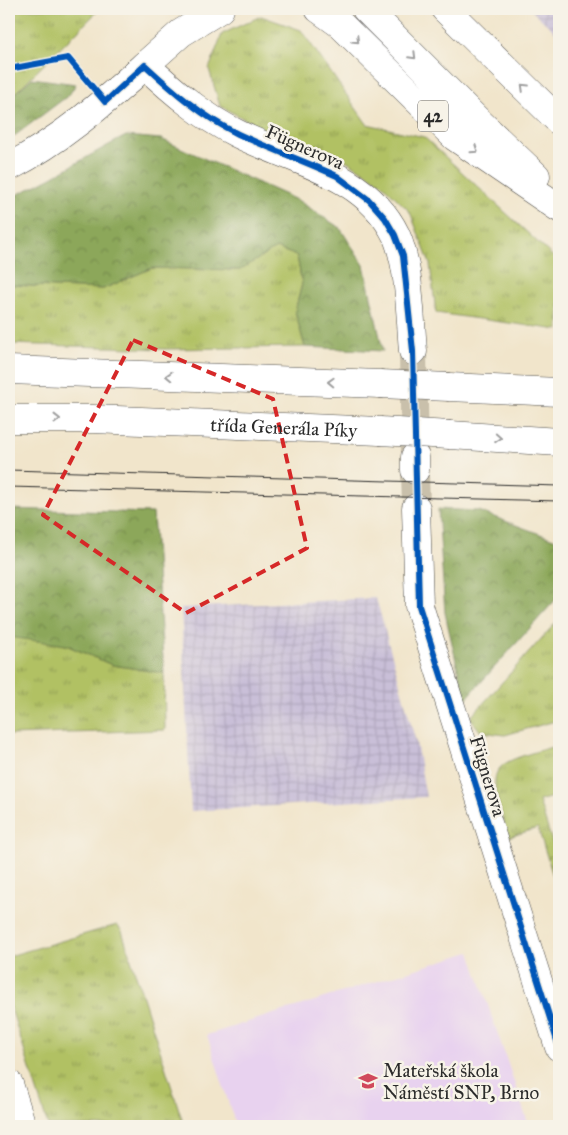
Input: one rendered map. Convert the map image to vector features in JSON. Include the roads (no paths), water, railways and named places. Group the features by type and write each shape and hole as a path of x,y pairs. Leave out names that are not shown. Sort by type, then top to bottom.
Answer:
{"main road":[{"path":"181,33 192,9"},
{"path":"9,167 28,157 105,102 181,33 220,9"},
{"name":"42","path":"319,9 340,24 454,137 559,208"},
{"name":"42","path":"366,9 475,118 559,198"},
{"path":"445,9 559,121"},
{"name":"Fügnerova","path":"145,65 167,85 214,120 237,133 337,176 369,200 385,218 395,234 403,256 412,351"},
{"path":"9,370 559,392"},
{"name":"třída Generála Píky","path":"9,419 93,419 380,431 559,442"},
{"name":"Fügnerova","path":"416,508 419,606 559,1047"},
{"path":"9,1084 22,1126"}],"tunnel":[{"path":"413,351 415,455"},
{"path":"415,470 416,508"}],"tram line":[{"path":"9,470 559,486"},
{"path":"9,487 559,501"}],"place":[{"name":"Mateřská škola Náměstí SNP, Brno","path":"368,1081"}]}
